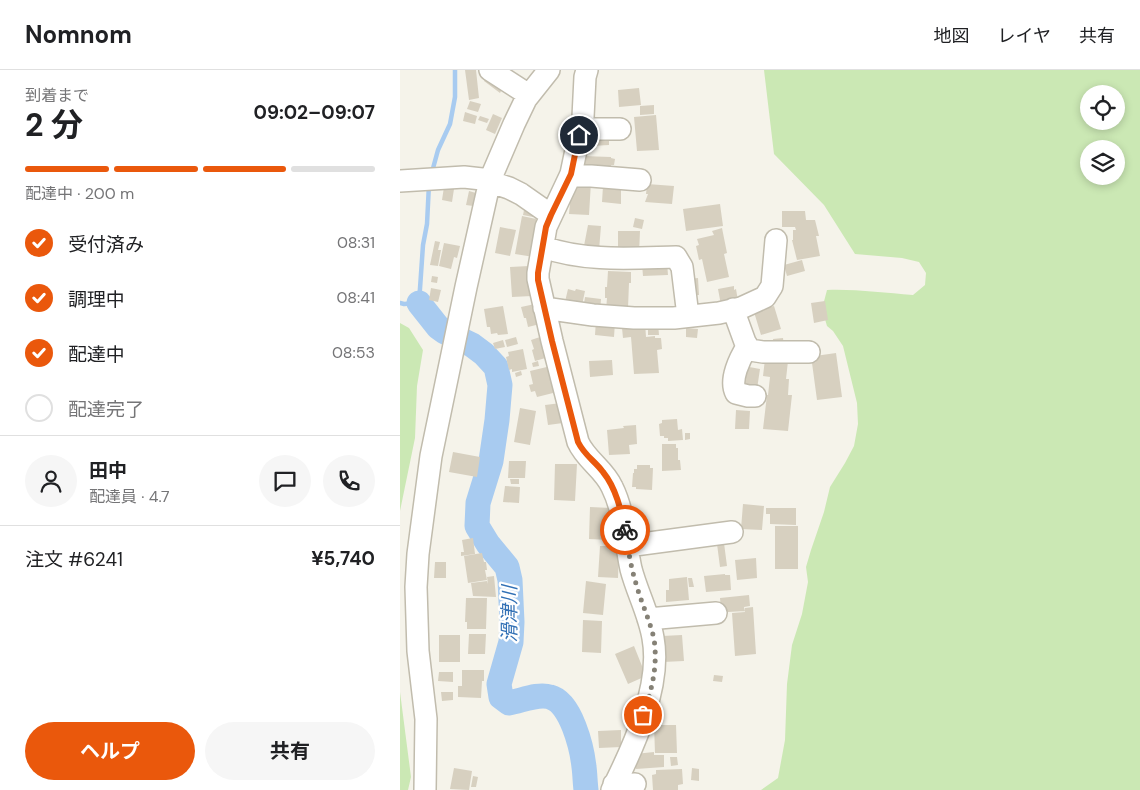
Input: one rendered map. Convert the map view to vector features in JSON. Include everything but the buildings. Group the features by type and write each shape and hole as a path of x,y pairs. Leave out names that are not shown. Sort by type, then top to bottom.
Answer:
{"street":[{"path":"490,70 529,95"},
{"path":"424,790 426,720 418,652 416,587 418,554 431,456 490,182 500,155 529,95 549,70"},
{"path":"587,70 581,129 570,176 546,227 538,280 578,442 582,451 602,471 612,486 620,507 632,571 654,640 654,675 651,688 620,786"},
{"path":"581,129 620,129"},
{"path":"570,176 640,180"},
{"path":"400,181 475,178 509,188 551,215"},
{"path":"544,308 634,318 674,318 719,313 741,308 765,297 769,293 772,286 776,240"},
{"path":"543,246 587,256 623,258 676,257 682,267 688,316"},
{"path":"733,310 747,347 750,350 809,352"},
{"path":"747,347 740,359 733,384 736,392 748,396 756,396"},
{"path":"627,546 732,532"},
{"path":"648,618 716,614"}],"green space":[{"path":"764,70 1140,70 1140,790 761,790 778,778 785,740 787,684 792,645 802,614 808,582 806,567 830,487 854,446 858,424 857,403 843,346 833,331 827,326 822,309 827,290 913,295 925,285 926,273 919,262 902,258 855,254 824,205 774,154"},
{"path":"400,323 409,328 423,350 417,386 415,438 400,511"},
{"path":"400,692 411,777 408,790 400,790"}],"waterway":[{"path":"432,172 438,150 450,124 455,97 455,70"},
{"path":"400,303 419,303 429,184"},
{"name":"滑津川","path":"419,303 438,327 472,345 496,367 500,385 497,420 491,461 478,503 477,526 488,544 507,567 510,580 511,642 499,684 501,697 509,703 545,696 557,701 564,707 578,738 583,759 586,790"}],"way so far":[{"path":"625,530 632,571 654,640 654,675 643,715"}],"route":[{"path":"579,135 571,174 546,227 538,280 578,442 582,451 602,471 612,486 620,507 625,530"}]}
